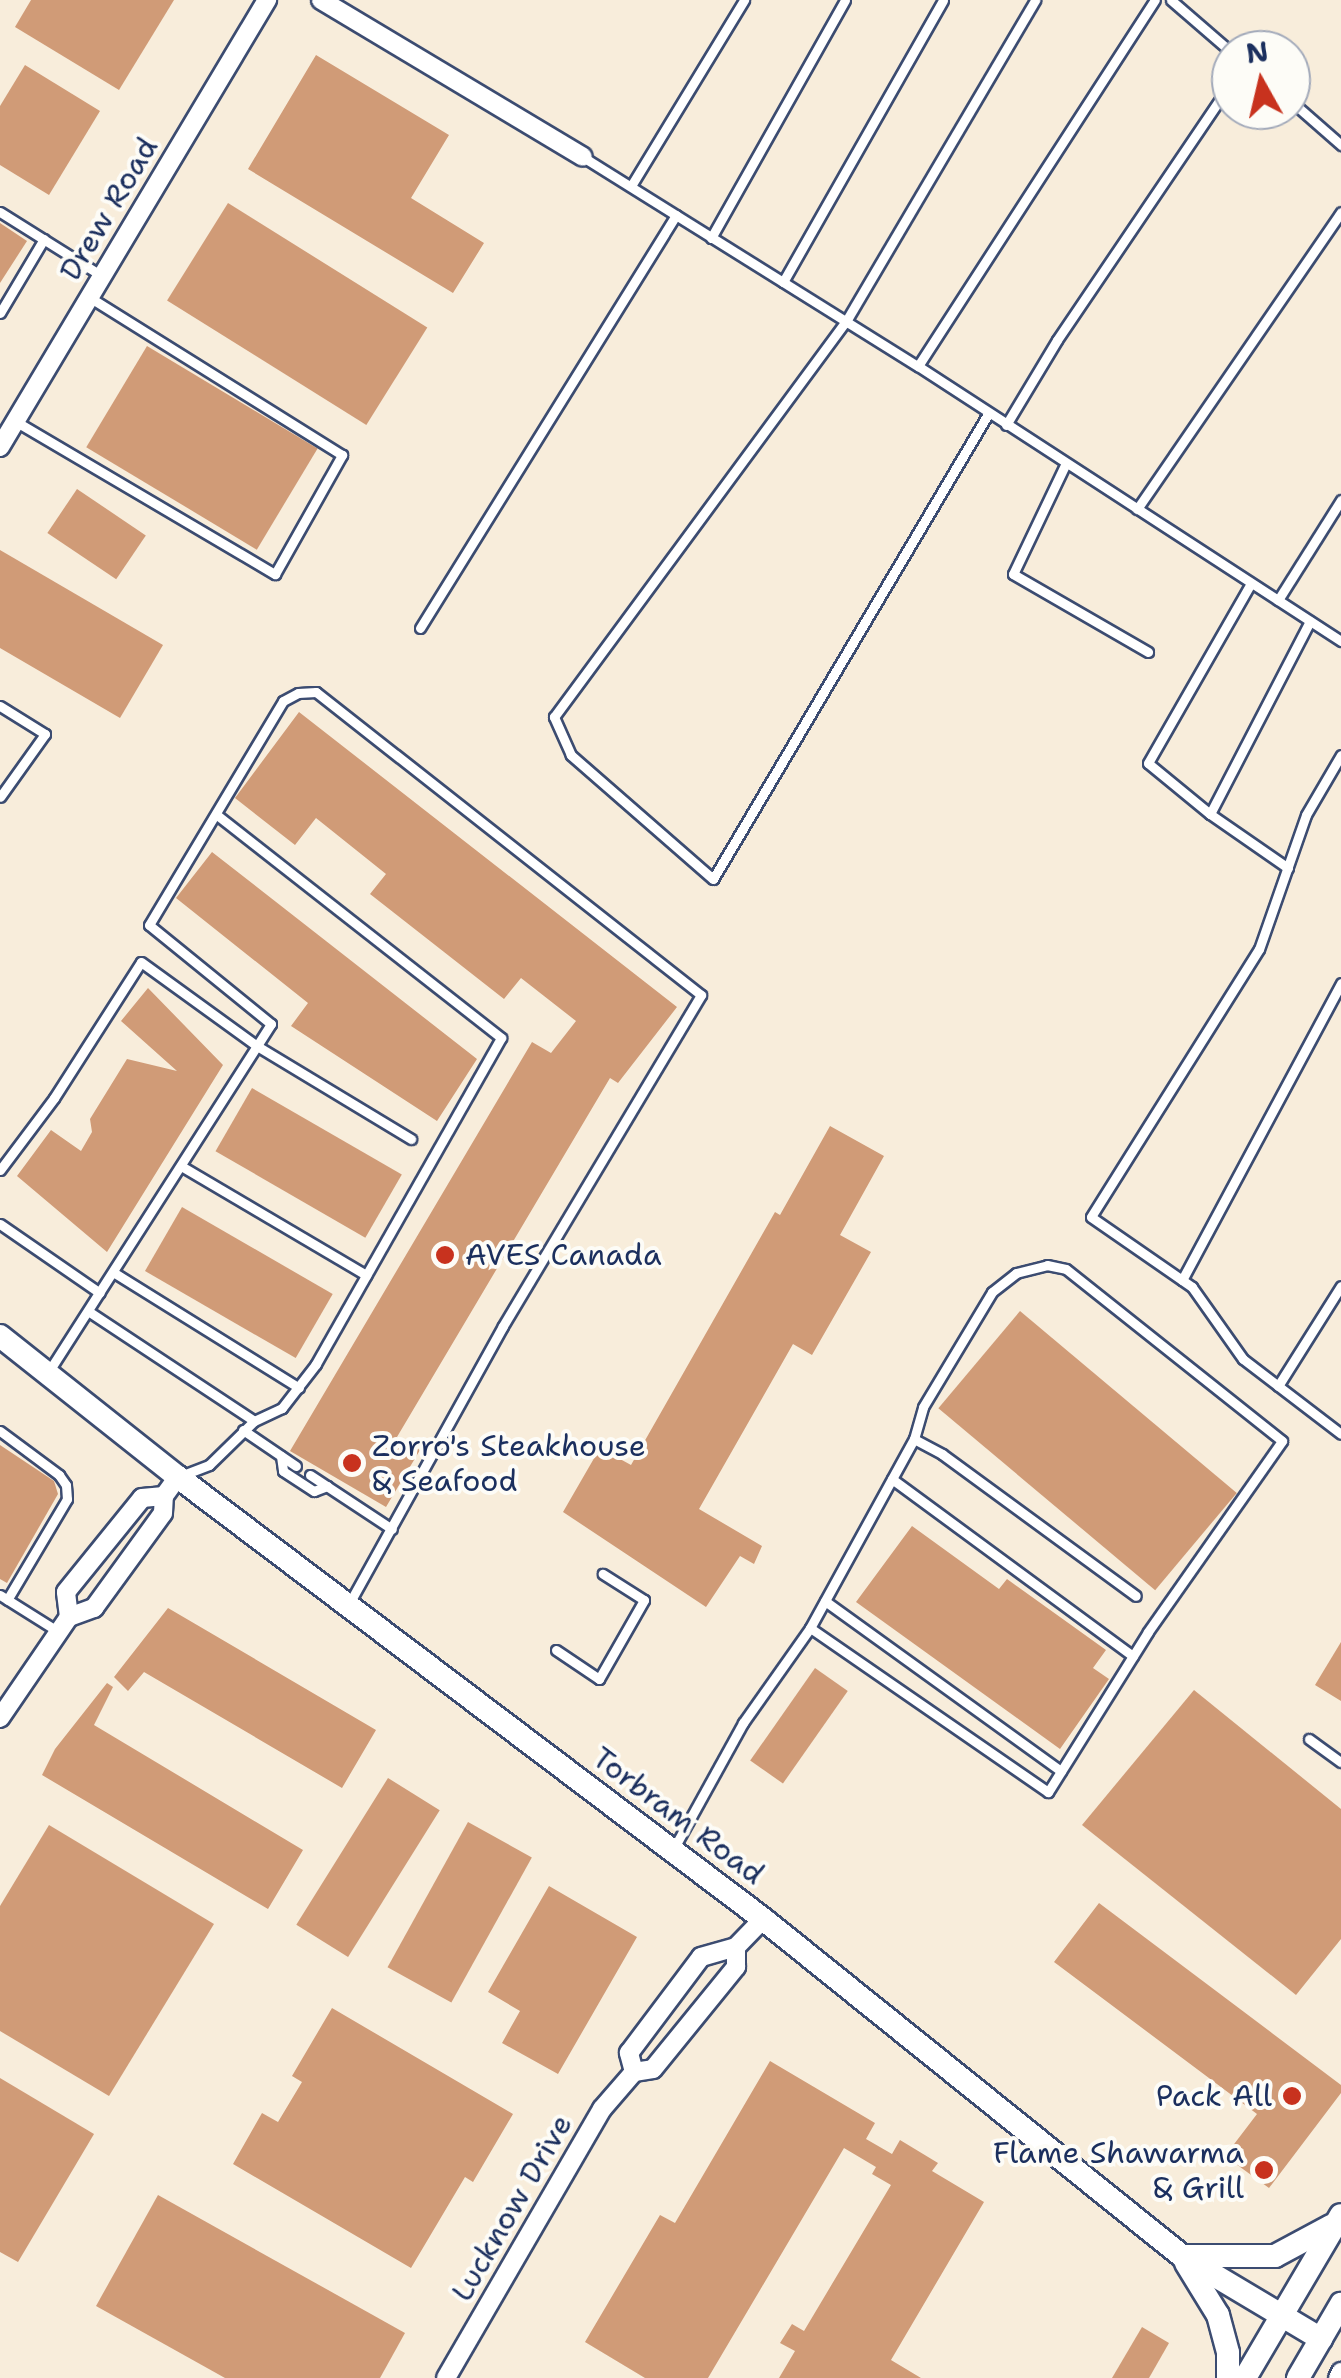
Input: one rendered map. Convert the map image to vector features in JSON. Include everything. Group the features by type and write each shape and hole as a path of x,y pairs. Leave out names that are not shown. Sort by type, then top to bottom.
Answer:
{"main road":[{"name":"Torbram Road","path":"0,1336 48,1374 171,1486 348,1606 763,1919 1182,2256 1322,2339"},
{"path":"1182,2256 1275,2256 1339,2218"},
{"path":"1245,2378 1339,2218"},
{"path":"1182,2256 1218,2315 1228,2353 1228,2378"},
{"path":"1298,2378 1341,2304"}],"street":[{"name":"Drew Road","path":"0,447 267,0"},
{"path":"322,0 583,157"},
{"path":"64,1624 66,1592 142,1498 171,1486"},
{"path":"1,1713 64,1624 94,1608 163,1512 171,1486"},
{"name":"Lucknow Drive","path":"634,2072 629,2053 701,1957 736,1947 763,1919"},
{"name":"Lucknow Drive","path":"446,2378 602,2110 634,2072 654,2070 736,1966 736,1947"}],"lane":[{"path":"631,186 744,0"},
{"path":"711,238 845,0"},
{"path":"782,282 943,0"},
{"path":"988,414 713,879 571,756 554,717 845,323 1035,0"},
{"path":"918,366 1155,0"},
{"path":"1170,0 1211,35"},
{"path":"1006,426 1057,340 1211,113"},
{"path":"1311,119 1341,145"},
{"path":"583,157 918,366 1341,642"},
{"path":"0,212 102,276"},
{"path":"1137,509 1341,212"},
{"path":"420,628 676,215"},
{"path":"0,313 44,239"},
{"path":"15,421 275,574 342,455 89,297"},
{"path":"1066,464 1013,574 1148,652"},
{"path":"1278,600 1341,500"},
{"path":"1251,583 1148,763 1210,814 1288,868"},
{"path":"1210,814 1310,621"},
{"path":"48,1374 271,1024 148,926 284,701 298,693 316,692 701,995 503,1326 348,1606"},
{"path":"0,706 45,734 0,796"},
{"path":"1341,755 1306,815 1259,948 1091,1217 1192,1287 1243,1359 1341,1434"},
{"path":"171,1486 209,1464 254,1421 282,1408 299,1388 502,1038 216,815"},
{"path":"0,1170 54,1098 141,962 257,1046 411,1139"},
{"path":"1182,1280 1341,983"},
{"path":"181,1166 366,1275"},
{"path":"0,1224 100,1293"},
{"path":"673,1851 743,1723 810,1628 914,1439 923,1407 992,1292 1016,1273 1047,1266 1066,1269 1282,1441 1133,1656 1048,1792 810,1628"},
{"path":"113,1272 299,1388"},
{"path":"1278,1386 1341,1286"},
{"path":"88,1311 254,1421"},
{"path":"243,1430 296,1466"},
{"path":"0,1431 59,1475 66,1485 67,1499 4,1597 64,1624"},
{"path":"914,1439 942,1454 1136,1596"},
{"path":"281,1456 283,1471 314,1491 327,1486"},
{"path":"310,1475 392,1529"},
{"path":"892,1479 1133,1656"},
{"path":"556,1650 599,1679 644,1600 603,1574"},
{"path":"825,1601 1061,1770"},
{"path":"1309,1739 1341,1762"}],"building":[{"path":"31,0 174,0 119,90 15,27"},
{"path":"316,55 449,135 411,198 484,243 453,293 248,169"},
{"path":"25,65 100,111 49,195 0,165 0,106"},
{"path":"228,203 427,328 366,425 167,301"},
{"path":"0,223 27,241 0,283"},
{"path":"147,346 318,448 257,550 86,447"},
{"path":"77,489 146,535 116,579 47,533"},
{"path":"0,550 163,645 120,718 0,648"},
{"path":"299,712 677,1007 618,1083 610,1078 397,1437 420,1450 386,1507 290,1451 532,1042 551,1053 576,1021 521,978 504,999 370,894 386,874 316,818 295,845 235,798"},
{"path":"212,852 477,1059 437,1121 291,1026 308,1003 176,898"},
{"path":"148,988 223,1065 107,1252 17,1176 51,1130 81,1151 92,1132 90,1119 127,1059 177,1071 121,1021"},
{"path":"252,1088 402,1174 365,1238 216,1151"},
{"path":"830,1126 884,1156 840,1235 871,1252 812,1355 793,1344 699,1509 762,1546 754,1564 740,1556 706,1607 563,1512 600,1448 631,1465 775,1212 780,1215"},
{"path":"182,1207 333,1294 296,1358 145,1271"},
{"path":"1020,1311 1237,1493 1155,1590 938,1408"},
{"path":"0,1445 54,1481 58,1494 7,1583 0,1579"},
{"path":"912,1526 999,1589 1007,1579 1106,1650 1093,1668 1109,1679 1060,1749 856,1602"},
{"path":"168,1608 376,1730 342,1788 144,1672 128,1691 114,1677"},
{"path":"1341,1642 1341,1701 1315,1685"},
{"path":"815,1668 848,1691 783,1784 750,1761"},
{"path":"107,1683 113,1687 94,1725 303,1850 268,1909 42,1775 55,1749"},
{"path":"1194,1690 1341,1809 1341,1939 1296,1995 1082,1825"},
{"path":"388,1778 440,1810 348,1957 296,1925"},
{"path":"468,1822 532,1857 451,2003 388,1967"},
{"path":"49,1825 214,1924 109,2096 0,2031 0,1906"},
{"path":"549,1886 637,1937 558,2074 502,2043 520,2011 488,1992"},
{"path":"1099,1903 1341,2085 1341,2093 1269,2188 1225,2156 1257,2114 1054,1962"},
{"path":"332,2008 513,2114 473,2182 465,2177 411,2268 233,2164 262,2113 278,2122 302,2082 292,2076"},
{"path":"770,2061 875,2123 866,2139 892,2154 900,2140 938,2163 932,2171 984,2202 891,2360 921,2378 779,2378 795,2351 780,2343 792,2324 804,2331 891,2185 872,2174 876,2167 844,2148 708,2378 645,2378 585,2342 660,2215 675,2223"},
{"path":"0,2078 94,2134 18,2262 0,2252"},
{"path":"158,2195 405,2333 380,2378 225,2378 96,2306"},
{"path":"1142,2327 1169,2343 1149,2378 1112,2378"}],"place":[{"name":"AVES Canada","path":"445,1255"},
{"name":"Zorro's Steakhouse & Seafood","path":"352,1463"},
{"name":"Pack All","path":"1292,2096"},
{"name":"Flame Shawarma & Grill","path":"1264,2170"}]}
